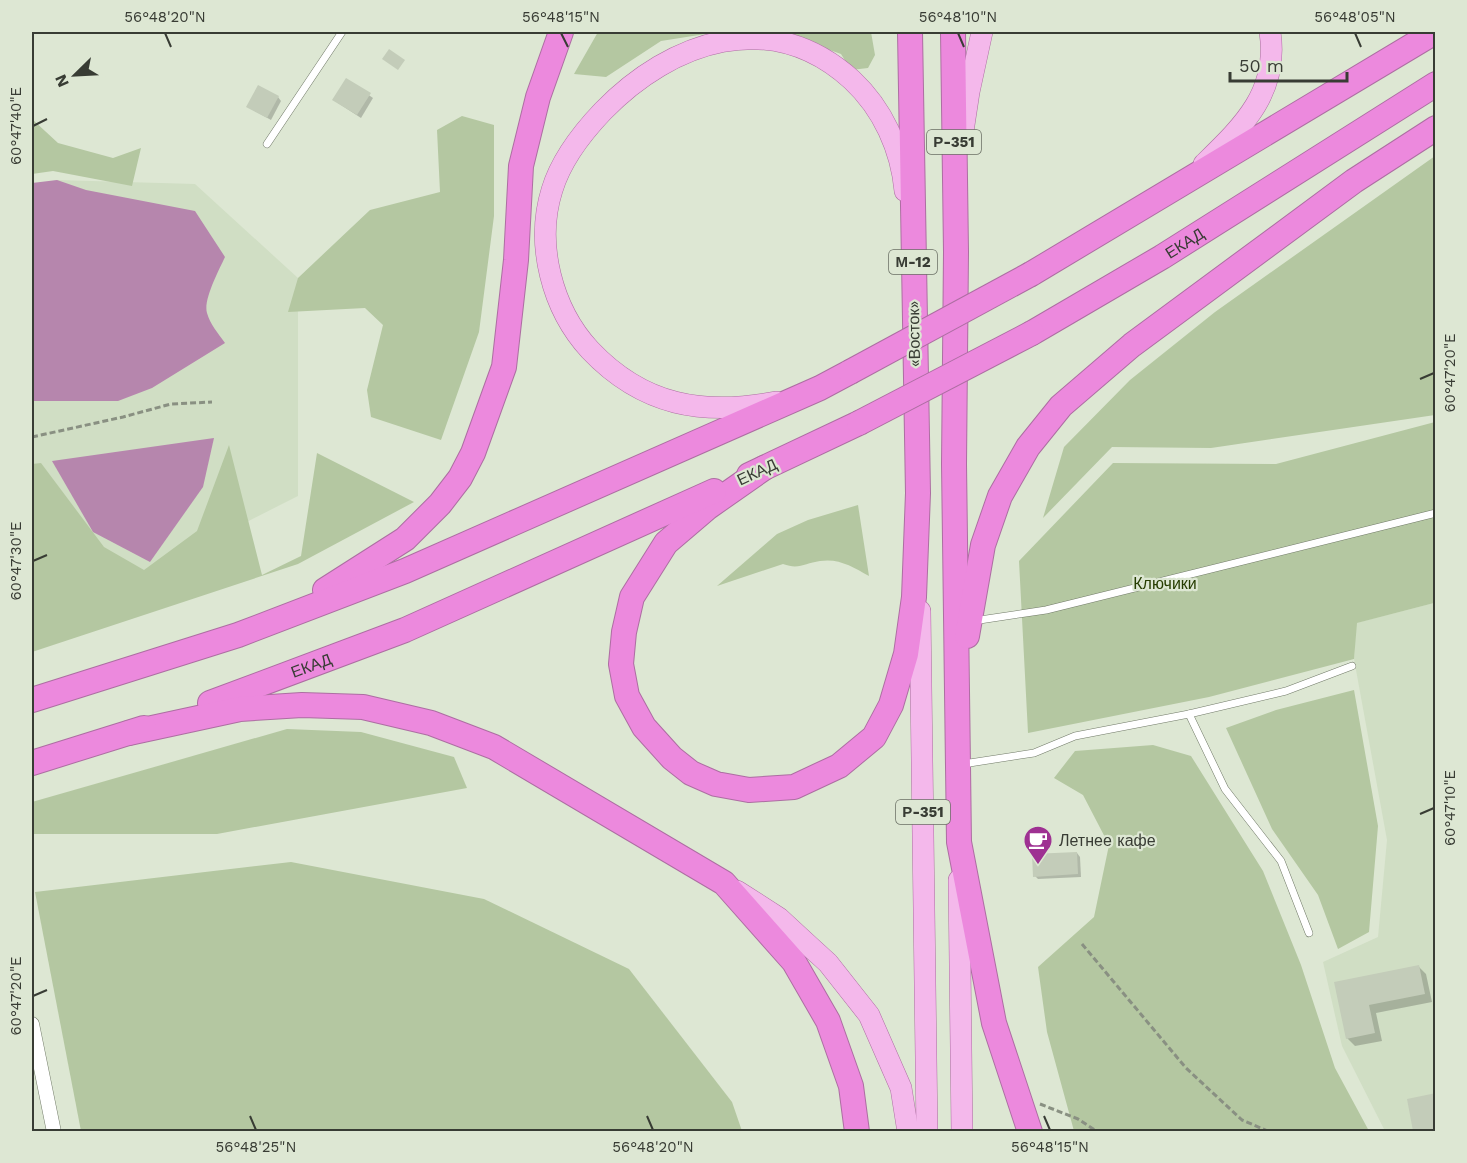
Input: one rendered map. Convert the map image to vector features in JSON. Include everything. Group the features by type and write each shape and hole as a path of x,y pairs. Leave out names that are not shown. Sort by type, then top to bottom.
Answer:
{"highway":[{"path":"238,635 332,587 405,540 440,504 460,478 473,453 504,367 516,260 521,166 538,97 561,32"},
{"name":"«Восток»","path":"764,468 707,508 666,543 632,597 624,632 621,664 627,696 632,706 644,727 672,758 691,773 716,784 749,790 794,787 839,766 874,737 891,705 906,654 914,597 918,493 910,32"},
{"name":"Р-351","path":"953,32 956,252 954,464 963,621 957,694 959,842"},
{"path":"32,700 238,635 405,571 820,388 1031,274 1435,32"},
{"name":"ЕКАД","path":"32,763 129,733 405,630 596,546 859,423 1032,333 1162,257 1436,84"},
{"path":"963,621 983,545 1000,496 1028,447 1061,406 1132,345 1354,181 1436,128"},
{"path":"129,733 240,709 302,705 363,707 431,723 494,747 724,883 794,962 828,1021 851,1086 857,1131"},
{"path":"959,842 994,1023 1030,1131"}],"main road":[{"path":"956,252 959,162 969,92 982,32"},
{"path":"1180,185 1227,142 1253,113 1260,99 1269,68 1270,32"},
{"path":"820,388 788,399 756,406 718,409 690,406 670,402 637,388 599,360 585,344 566,317 553,285 546,242 552,190 562,166 591,124 617,97 648,72 697,47 751,39 771,41 815,54 837,67 860,87 882,115 900,161 905,186 913,276"},
{"name":"Р-351","path":"918,493 927,1131"},
{"name":"Р-351","path":"959,842 962,1131"},
{"path":"724,883 780,918 828,963 868,1015 901,1088 908,1131"}],"street":[{"path":"32,691 89,674 151,662"},
{"path":"32,1024 54,1131"}],"lane":[{"path":"267,144 342,32"},
{"path":"963,621 1046,610 1436,513"},
{"path":"958,765 1034,753 1075,736 1189,714 1286,691 1352,666"},
{"path":"1189,714 1225,789 1281,861 1309,933"}],"path":[{"path":"32,437 171,404 212,402"},
{"path":"1082,944 1186,1068 1242,1120 1270,1131"},
{"path":"1017,1094 1078,1119 1098,1131"}],"shaded area":[{"path":"57,180 195,184 298,278 298,496 32,630 32,186"},
{"path":"57,180 86,190 195,211 225,257 212,285 206,307 210,321 225,343 152,388 118,401 32,401 32,183"},
{"path":"214,438 203,487 150,562 93,532 52,461"},
{"path":"1436,604 1435,1131 1385,1131 1342,1046 1323,962 1378,937 1387,840 1354,659 1356,623"}],"green space":[{"path":"598,32 718,32 661,41 606,77 574,74"},
{"path":"779,32 871,32 875,55 868,68 851,70 841,54"},
{"path":"462,116 494,125 494,216 479,332 441,440 371,417 367,390 383,325 365,308 288,312 298,278 370,210 440,192 437,130"},
{"path":"32,119 58,143 113,158 141,148 132,186 53,171 32,174"},
{"path":"1435,156 1435,415 1211,448 1112,447 1043,518 1064,447 1130,380 1215,312"},
{"name":"Ключики","path":"1435,422 1435,604 1357,623 1354,659 1209,697 1028,733 1019,561 1113,463 1276,464"},
{"path":"229,445 262,575 301,556 317,453 414,502 298,564 32,652 32,464 41,463 104,547 144,570 197,531"},
{"path":"858,505 869,576 846,564 827,560 798,566 783,564 717,586 777,534 808,520"},
{"path":"1354,690 1378,826 1369,932 1338,949 1318,895 1272,829 1226,728 1276,710"},
{"path":"287,729 361,732 454,757 467,788 217,834 32,834 32,802"},
{"path":"1153,745 1191,756 1263,871 1301,965 1335,1068 1369,1131 1074,1131 1047,1032 1038,967 1094,917 1109,845 1083,795 1054,778 1075,751"},
{"path":"291,862 484,899 629,969 732,1102 742,1131 81,1131 35,892"}],"building":[{"path":"389,49 405,60 398,70 382,59"},
{"path":"346,78 371,93 357,115 332,100"},
{"path":"258,85 279,96 267,118 246,107"},
{"path":"1077,852 1078,874 1033,877 1032,854"},
{"path":"1419,965 1425,994 1369,1005 1375,1033 1346,1039 1334,982"},
{"path":"1436,1093 1436,1131 1413,1131 1407,1099"}],"place":[{"name":"Летнее кафе","path":"1038,866"}]}
